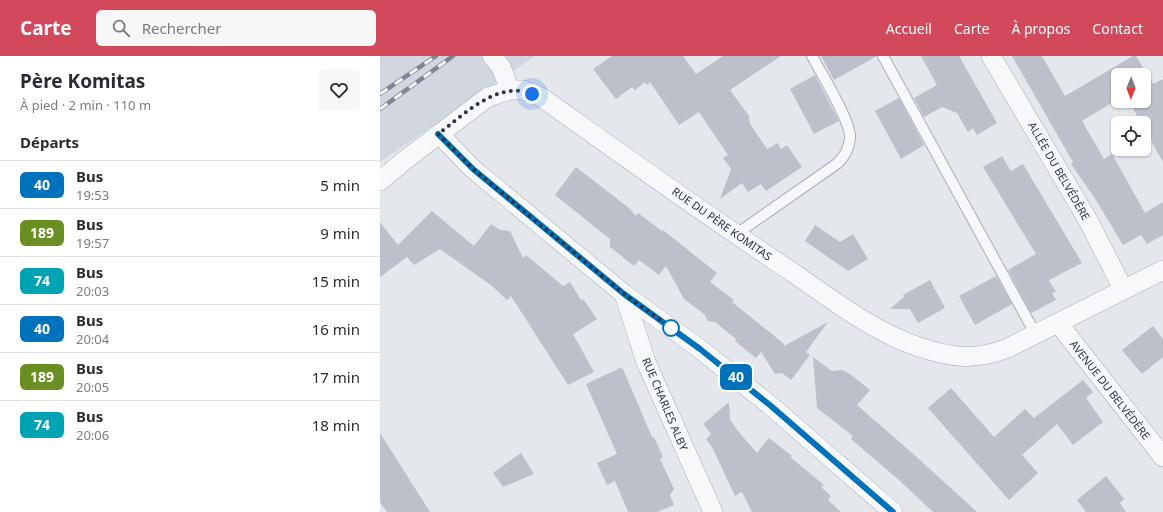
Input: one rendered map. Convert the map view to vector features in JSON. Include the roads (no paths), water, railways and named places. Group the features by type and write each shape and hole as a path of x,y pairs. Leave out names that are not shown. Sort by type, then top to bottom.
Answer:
{"street":[{"path":"492,56 501,67 510,90"},
{"name":"ALLÉE DU BELVÉDÈRE","path":"991,56 1089,222 1123,289"},
{"name":"RUE DU PÈRE KOMITAS","path":"380,181 438,134 488,97 510,90 523,90 541,97 735,235 862,319 899,339 918,347 954,356 984,356 1008,348 1163,270"},
{"path":"438,134 473,169 624,294 700,349 771,406 893,512"},
{"name":"RUE CHARLES ALBY","path":"624,294 646,362 713,512"},
{"name":"AVENUE DU BELVÉDÈRE","path":"1058,323 1163,457"}],"lane":[{"path":"735,235 838,163 847,153 850,137 847,122 812,56"},
{"path":"883,56 1036,334"}],"railway":[{"path":"380,94 436,56"},
{"path":"380,109 453,56"}]}
